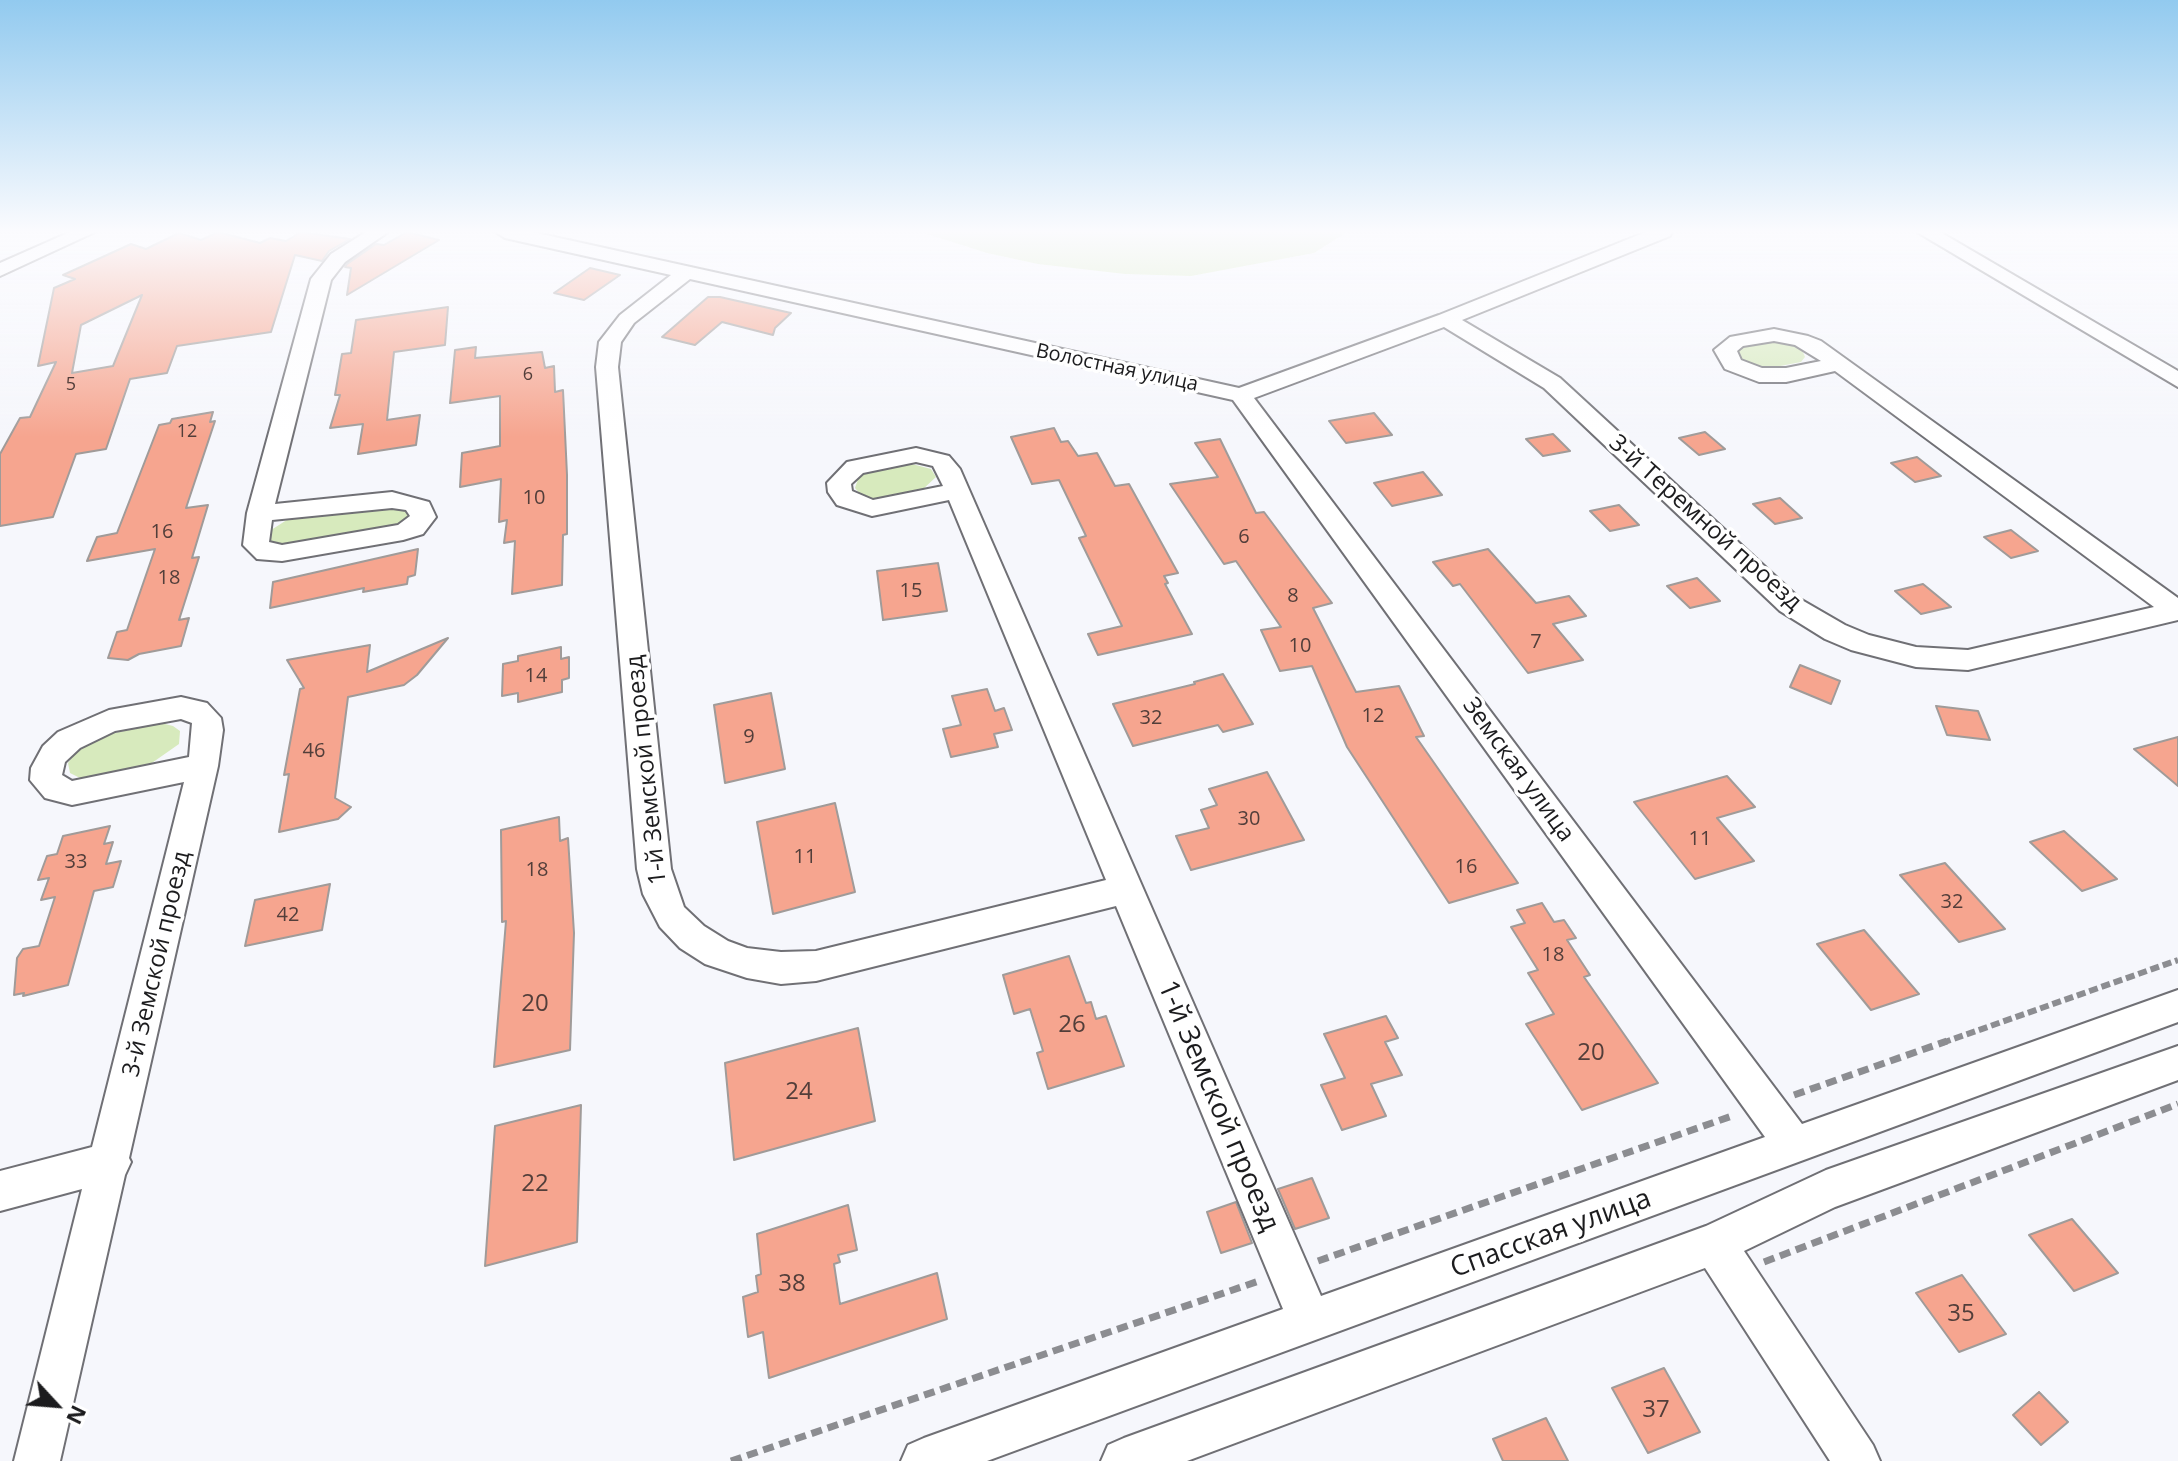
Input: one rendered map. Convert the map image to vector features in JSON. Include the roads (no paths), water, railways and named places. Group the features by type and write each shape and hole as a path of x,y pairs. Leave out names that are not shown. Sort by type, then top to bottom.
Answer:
{"street":[{"path":"260,513 392,500 413,503 420,507 423,517 403,532 266,553 256,545 260,513 315,300"},
{"name":"1-й Земской проезд","path":"651,300 627,319 610,342 607,367 654,869 660,894 672,917 692,937 717,953 770,966 816,966 1127,889"},
{"name":"Волостная улица","path":"813,300 1241,395"},
{"path":"1241,395 1493,300"},
{"path":"2042,300 2178,380"},
{"name":"3-й Теремной проезд","path":"1446,319 1552,383 1790,605 1835,632 1861,643 1916,657 1968,660 2178,611"},
{"name":"3-й Теремной проезд","path":"1839,364 2178,611"},
{"name":"Земская улица","path":"1241,395 1794,1145"},
{"name":"1-й Земской проезд","path":"957,491 1310,1322"},
{"name":"3-й Земской проезд","path":"37,1461 111,1162 203,766 208,730 206,718 197,711 181,708 109,721 88,729 54,754 46,768 46,780 56,789 72,793 203,766"},
{"name":"Спасская улица","path":"924,1461 2178,1006"},
{"path":"1124,1461 1714,1244 1826,1190 2178,1063"},
{"path":"0,1191 111,1162"},
{"path":"1714,1244 1857,1461"}]}
